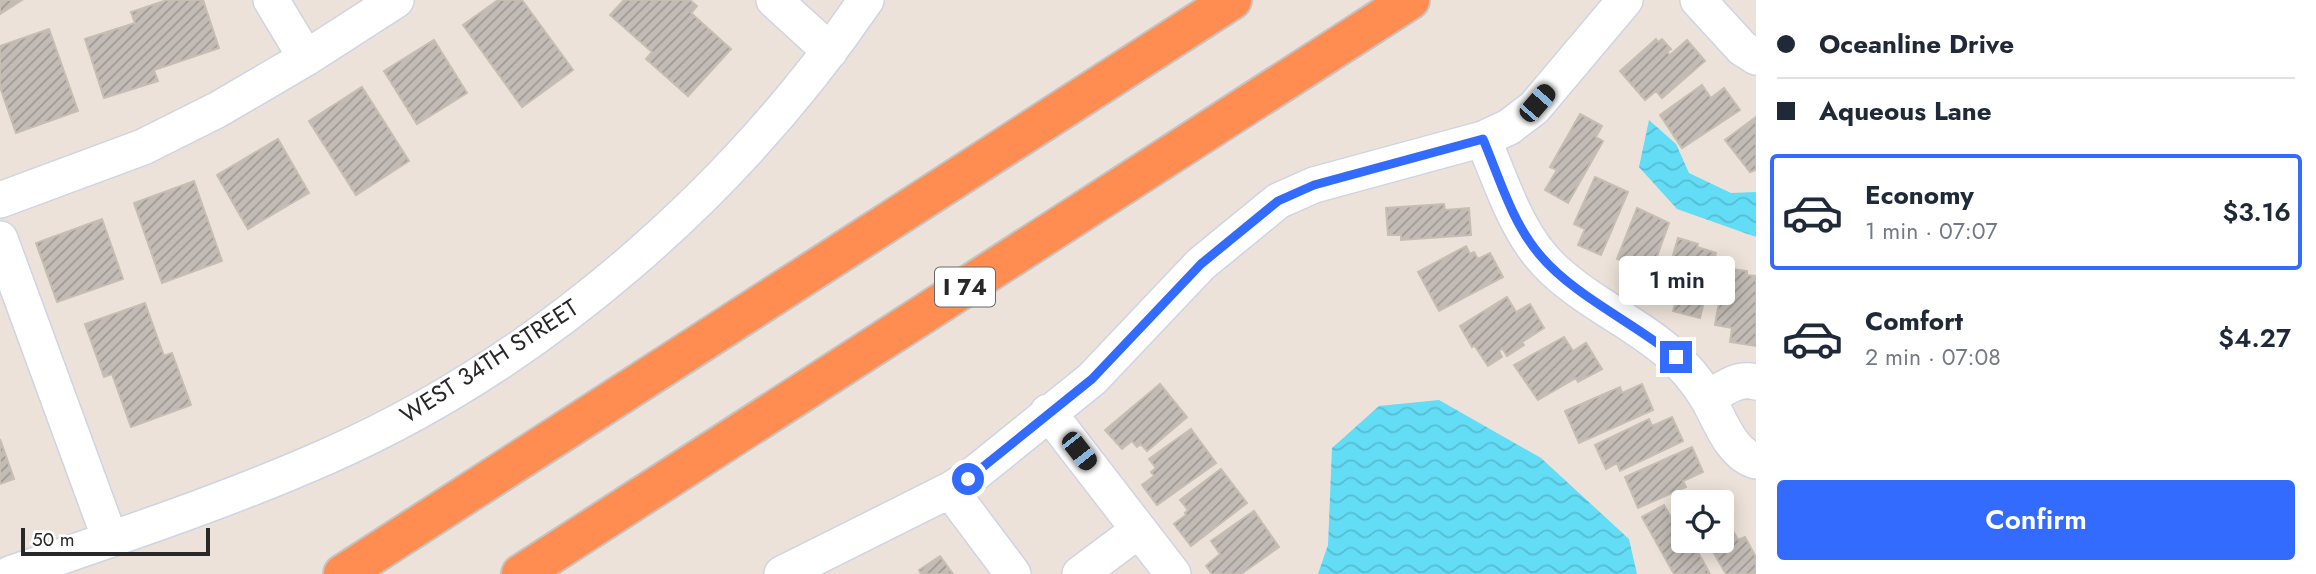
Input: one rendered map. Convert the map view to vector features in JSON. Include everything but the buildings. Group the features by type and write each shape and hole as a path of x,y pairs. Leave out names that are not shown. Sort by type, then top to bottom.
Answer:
{"highway":[{"path":"343,574 1232,0"},
{"name":"I 74","path":"521,574 1410,0"}],"street":[{"path":"271,0 306,58"},
{"path":"0,200 143,147 217,110 306,58 396,0"},
{"path":"775,0 830,51"},
{"name":"WEST 34TH STREET","path":"10,574 237,493 330,455 440,397 535,337 624,268 698,201 767,128 830,51 866,0"},
{"path":"782,574 968,479 1092,379 1201,264 1278,201 1314,185 1483,139 1509,127 1534,108 1625,0"},
{"path":"1698,0 1744,51 1756,57"},
{"path":"1483,139 1521,227 1539,254 1569,282 1676,357 1698,382 1736,449 1744,457 1756,461"},
{"path":"0,239 110,539"},
{"path":"1708,399 1733,383 1743,380 1756,382"},
{"path":"1048,412 1172,574"},
{"path":"950,490 1013,574"},
{"path":"1080,574 1139,530"}],"water":[{"path":"1649,120 1676,144 1689,173 1731,193 1756,192 1756,237 1677,209 1639,167"},
{"path":"1439,400 1541,458 1629,539 1637,574 1318,574 1328,545 1332,448 1379,406"}],"route":[{"path":"968,479 1092,379 1201,264 1278,201 1314,185 1483,139 1521,227 1539,254 1555,272 1676,357"}]}
